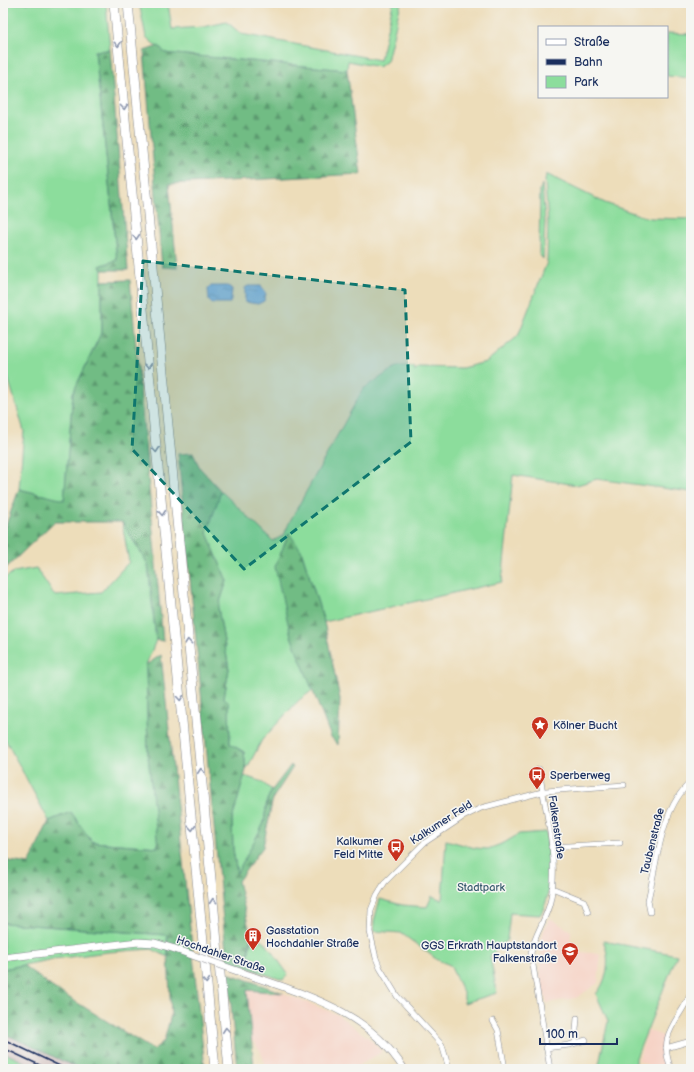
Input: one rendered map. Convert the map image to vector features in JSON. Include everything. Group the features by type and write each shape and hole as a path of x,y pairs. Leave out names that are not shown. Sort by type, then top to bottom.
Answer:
{"highway":[{"path":"114,3 215,1069"},
{"path":"128,3 229,1069"}],"main road":[{"name":"Hochdahler Straße","path":"3,958 134,942 152,943 175,949 299,993 354,1017 381,1039 402,1069"}],"street":[{"name":"Falkenstraße","path":"539,769 551,847 552,888 550,904 533,941 531,953 550,1069"},
{"name":"Taubenstraße","path":"650,912 648,900 670,810 682,790 691,782"},
{"path":"542,792 624,785"},
{"name":"Kalkumer Feld","path":"449,1069 442,1045 397,996 380,968 372,943 371,910 384,882 424,843 463,817 481,808 512,798 542,792"},
{"path":"551,847 620,843"},
{"path":"552,888 584,901 588,912"},
{"path":"671,1069 666,1048 668,1033 682,1012 691,992"},
{"path":"575,1042 577,1018"},
{"path":"493,1021 498,1030 505,1069"},
{"path":"546,1048 569,1045 586,1040"},
{"path":"666,1048 691,1041"}],"highlighted area":[{"path":"143,261 405,290 411,442 244,569 132,449"}],"shaded area":[{"name":"GGS Erkrath Hauptstandort Falkenstraße","path":"550,918 571,931 570,951 601,954 598,983 576,998 547,1003 540,977 542,934"},
{"path":"247,990 283,993 338,1015 370,1039 382,1052 353,1069 267,1069 260,1050 251,1039"},
{"path":"648,1030 663,1036 663,1060 667,1069 658,1069 638,1061"},
{"path":"3,1033 80,1069 39,1069 3,1052"}],"green space":[{"path":"3,3 106,3 110,50 95,51 117,260 100,266 102,270 102,331 73,393 64,501 19,489 24,431 3,361"},
{"path":"139,3 168,3 172,29 203,27 227,22 241,34 380,60 393,3 401,3 387,61 379,67 348,61 347,70 164,53 146,37"},
{"path":"668,33 691,34 691,78 668,76"},
{"path":"159,46 165,53 347,70 361,174 169,184 177,268 162,267 144,51"},
{"path":"110,50 128,270 102,270 100,266 117,260 95,51"},
{"path":"546,174 605,203 639,215 650,218 691,219 691,492 597,479 577,485 513,475 502,582 324,622 301,550 291,636 313,690 299,700 262,740 246,770 244,752 230,744 229,703 224,698 229,669 218,608 227,581 207,533 221,491 273,541 284,535 290,521 363,389 396,367 414,367 415,371 418,367 462,368 486,362 518,336 547,262 548,222 545,181"},
{"path":"542,184 545,222 543,259 539,254 540,190"},
{"path":"130,280 163,641 156,640 148,564 122,522 54,522 3,571 3,526 6,525 19,489 64,500 73,393 102,331 102,281"},
{"path":"193,453 200,468 221,491 207,533 227,581 218,608 229,669 224,698 229,703 230,744 244,752 246,770 232,820 233,849 237,873 264,823 267,800 272,790 291,765 293,767 273,798 263,847 238,881 251,937 248,955 256,962 259,972 227,961 178,454"},
{"path":"122,522 148,564 156,640 146,665 148,756 159,847 92,842 71,812 49,821 3,735 3,579 14,572 36,568 55,596 101,592 129,562"},
{"path":"289,533 301,550 324,622 340,699 338,745 331,737 291,636 275,567"},
{"path":"161,655 205,1069 80,1069 3,1033 3,969 23,965 52,987 153,1050 164,1041 171,1015 167,935 3,923 3,860 29,864 49,821 71,812 92,842 158,847 148,756 146,665"},
{"path":"244,776 260,781 272,790 267,800 264,823 237,874 233,849 232,820"},
{"name":"Stadtpark","path":"546,832 549,863 549,885 545,906 540,915 510,913 507,940 490,956 497,993 464,1003 464,995 450,965 435,959 401,933 374,931 374,921 380,899 402,905 427,907 432,896 442,900 446,840 475,848 488,849 504,843 519,834"},
{"path":"3,923 167,935 168,957 152,949 108,952 54,959 3,969"},
{"path":"253,934 265,942 288,974 283,980 259,972 256,961 248,955"},
{"path":"603,941 677,955 636,1058 636,1069 598,1069 608,1021 596,994 606,975 607,968 607,954"},
{"path":"228,973 283,993 247,990 254,1069 237,1069"},
{"path":"3,1052 26,1063 26,1069 3,1069"}],"water":[{"path":"211,286 228,286 232,289 230,303 212,303 209,301 208,289"},
{"path":"248,286 261,286 266,294 264,301 258,304 245,302 245,288"}],"railway":[{"path":"3,1039 66,1069"},
{"path":"3,1048 48,1069"}],"place":[{"name":"Kölner Bucht","path":"540,740"},
{"name":"Sperberweg","path":"537,790"},
{"name":"Kalkumer Feld Mitte","path":"396,862"},
{"name":"Gasstation Hochdahler Straße","path":"253,951"},
{"name":"GGS Erkrath Hauptstandort Falkenstraße","path":"570,966"}]}
